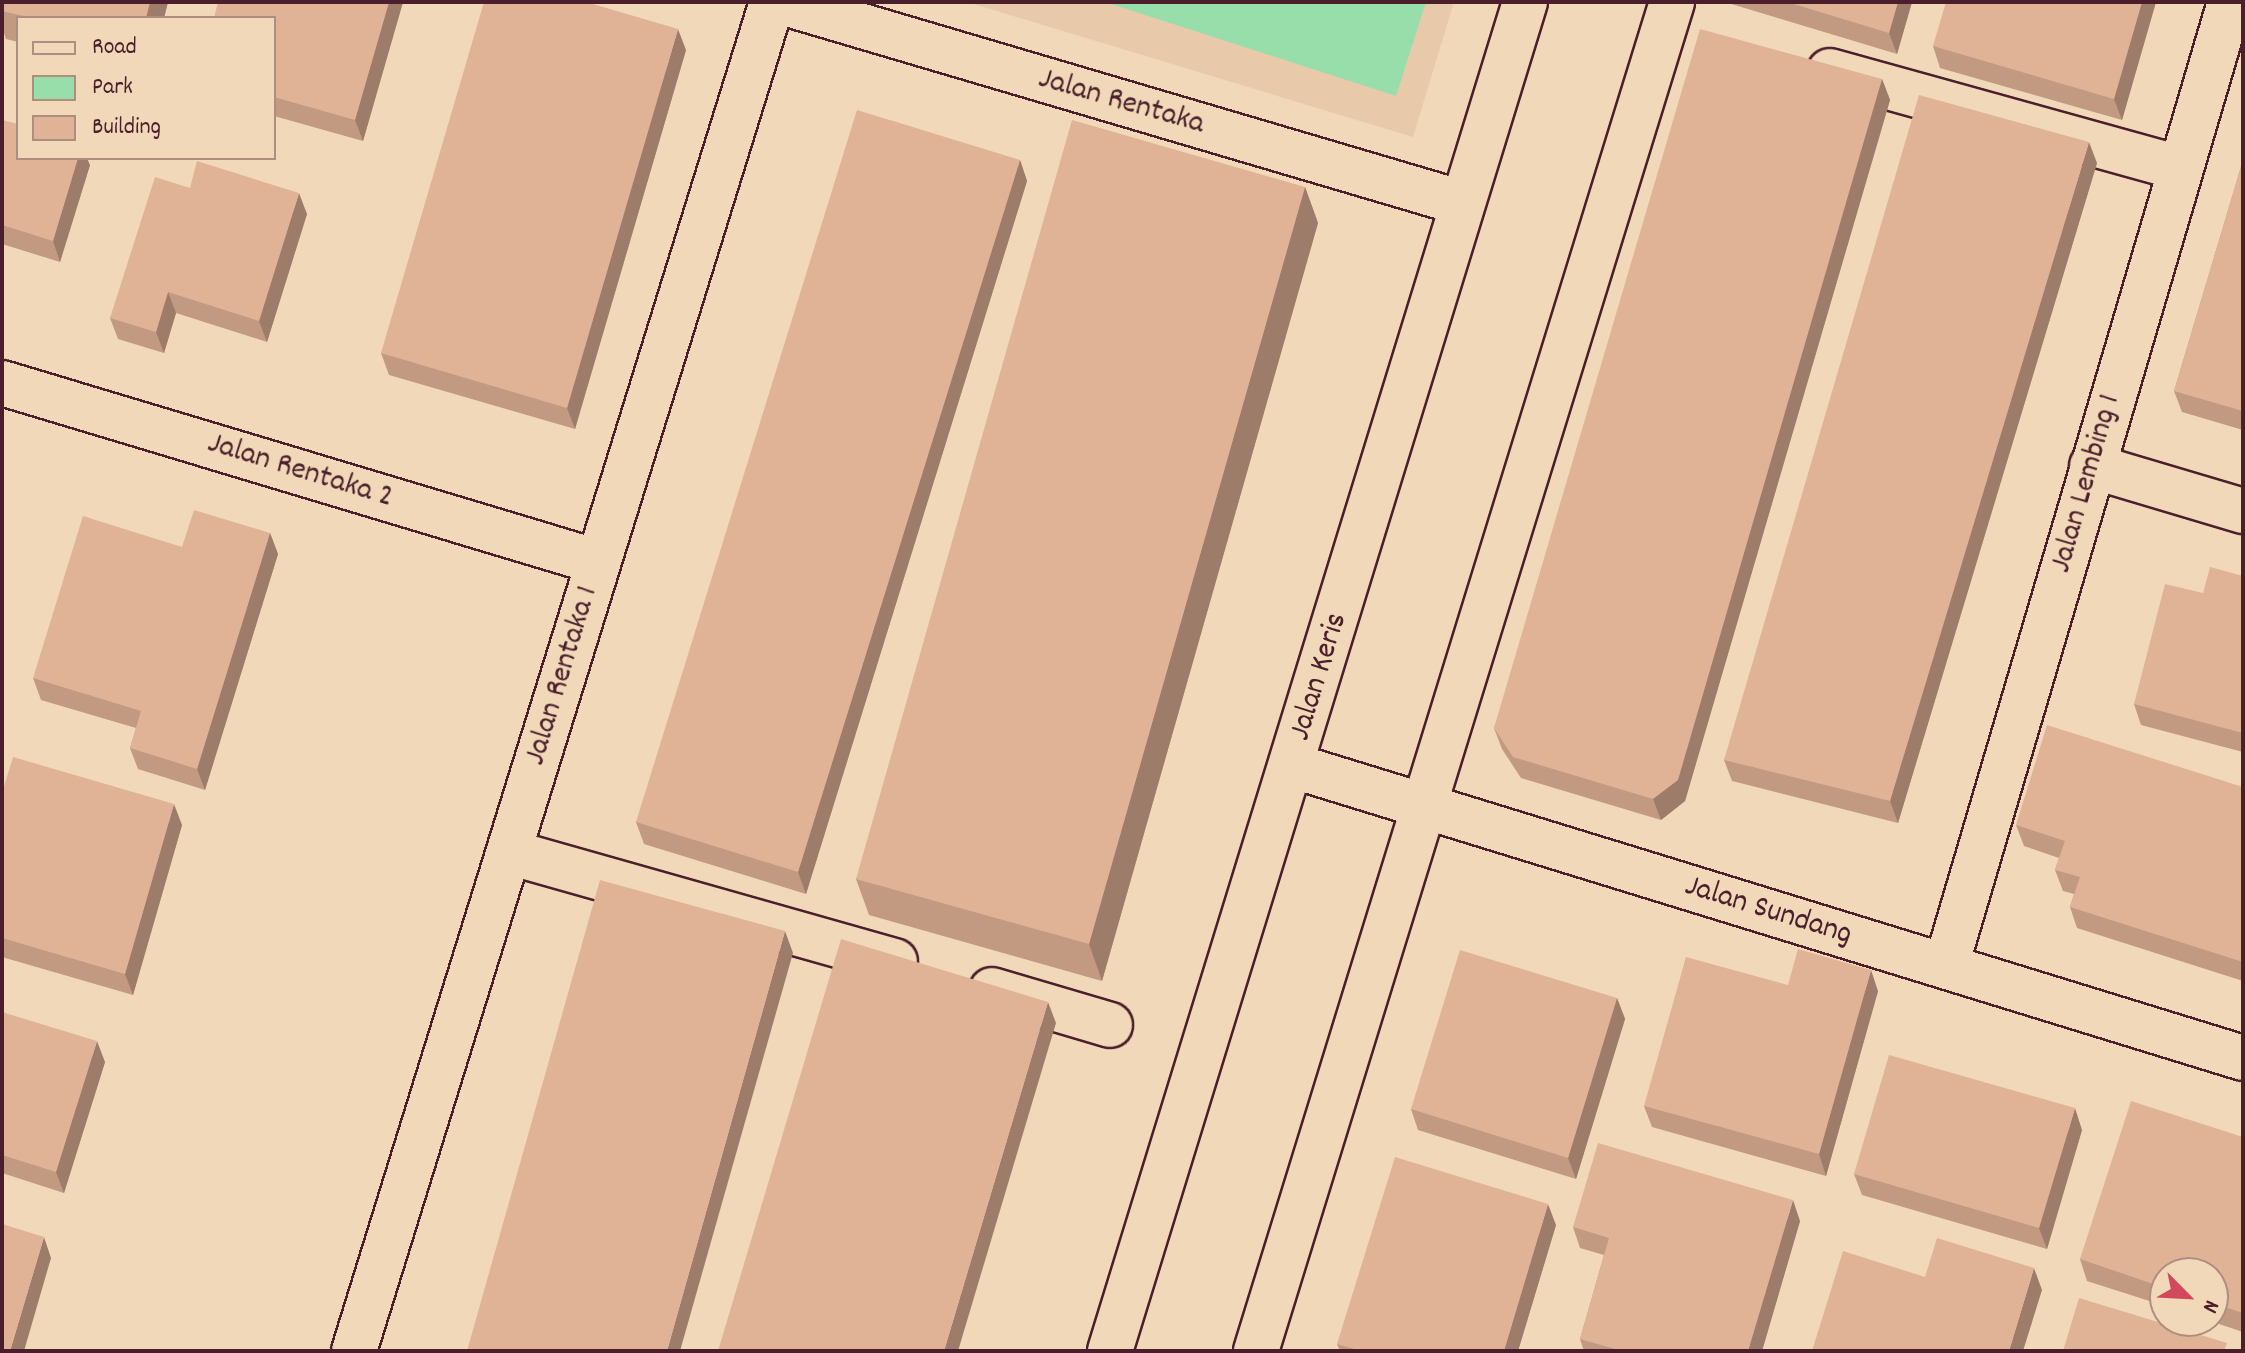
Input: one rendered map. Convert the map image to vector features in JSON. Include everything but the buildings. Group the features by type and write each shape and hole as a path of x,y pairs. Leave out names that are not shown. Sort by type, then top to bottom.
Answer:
{"street":[{"name":"Jalan Rentaka 1","path":"354,1351 772,2"},
{"name":"Jalan Rentaka","path":"781,2 1462,203"},
{"name":"Jalan Keris","path":"1110,1351 1294,766 1525,2"},
{"name":"Jalan Lembing 1","path":"1946,966 2230,2"},
{"path":"1256,1351 1421,805 1670,11 1712,35"},
{"path":"1789,58 2180,168"},
{"name":"Jalan Rentaka 2","path":"5,394 598,562"},
{"path":"2092,466 2243,511"},
{"name":"Jalan Sundang","path":"1294,766 2243,1058"},
{"path":"509,852 1110,1025"}],"shaded area":[{"path":"967,2 1454,2 1413,137"}],"green space":[{"path":"1105,2 1426,2 1396,96"}]}
